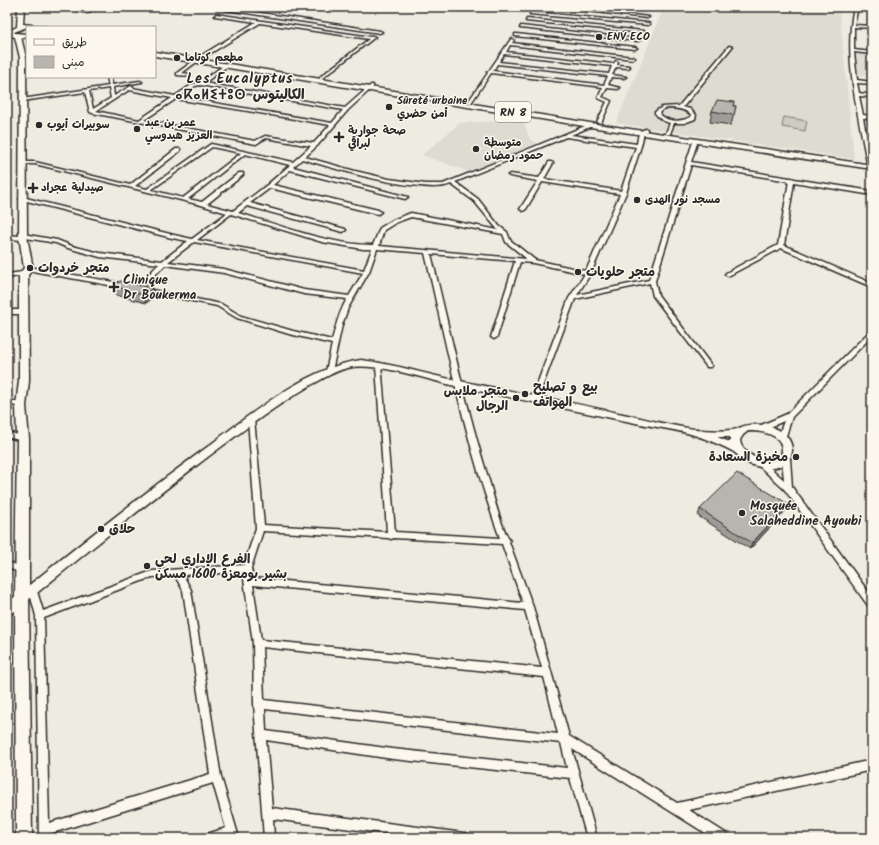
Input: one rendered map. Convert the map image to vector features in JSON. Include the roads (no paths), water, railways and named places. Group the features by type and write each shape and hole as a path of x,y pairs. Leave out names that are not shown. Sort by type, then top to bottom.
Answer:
{"main road":[{"path":"12,31 20,15 21,7"},
{"path":"20,15 30,25"},
{"path":"12,31 26,26"},
{"path":"27,26 36,26"},
{"path":"12,31 26,36"},
{"path":"12,31 22,51 25,77 22,100 22,199 26,272 23,312 24,380 21,406 23,439 22,599 24,838"},
{"path":"22,51 26,39"},
{"name":"RN 8","path":"156,52 321,78 590,124 668,133 871,165"},
{"name":"RN 8","path":"198,59 227,65 599,122 696,140 871,165"}],"street":[{"path":"62,7 88,12"},
{"path":"470,102 502,53 536,7"},
{"path":"555,7 648,17"},
{"path":"592,53 615,7"},
{"path":"632,7 653,9"},
{"path":"856,7 853,26 852,51 860,116 869,145 871,165"},
{"path":"321,78 380,32 229,8 216,15 372,38"},
{"path":"548,48 561,23 572,8"},
{"path":"531,13 648,24"},
{"path":"294,27 304,20"},
{"path":"527,20 643,32"},
{"path":"188,75 178,74 198,59 260,22"},
{"path":"853,26 872,27"},
{"path":"521,27 638,40"},
{"path":"516,35 635,48"},
{"path":"509,44 632,58"},
{"path":"680,108 730,47"},
{"path":"555,80 571,51"},
{"path":"852,51 872,53"},
{"path":"502,53 628,67"},
{"path":"599,122 609,101 600,98 619,56"},
{"path":"496,62 624,77"},
{"path":"200,84 227,65"},
{"path":"489,72 618,88"},
{"path":"109,78 113,99"},
{"path":"22,100 111,86 139,79"},
{"path":"92,112 128,89 139,79"},
{"path":"855,81 872,82"},
{"path":"140,121 194,85 200,84 346,109"},
{"path":"138,288 194,239 246,204 269,186 315,145 331,124 370,87"},
{"path":"128,89 331,124"},
{"path":"87,90 92,112"},
{"path":"857,94 872,96"},
{"path":"662,108 680,108 692,113 693,118 685,122 672,122 661,118 658,113 662,108"},
{"path":"92,112 256,143 265,137 315,145"},
{"path":"860,116 872,117"},
{"path":"668,133 672,122"},
{"path":"301,157 395,182 430,186 444,185 590,124"},
{"path":"535,398 572,298 588,273 623,193 643,131"},
{"path":"564,135 639,146"},
{"path":"696,140 652,282 655,295 709,366"},
{"path":"148,190 211,145 405,196"},
{"path":"130,186 178,150"},
{"path":"185,199 244,153"},
{"path":"23,163 35,163 185,199 233,212 322,240 363,248 376,247 518,259 588,273"},
{"path":"523,208 551,163"},
{"path":"688,164 792,179 872,193"},
{"path":"203,204 241,174"},
{"path":"510,175 623,193"},
{"path":"782,246 792,179"},
{"path":"451,182 476,200 497,227 505,233 508,241 533,261"},
{"path":"269,186 378,212"},
{"path":"22,199 151,232 366,272"},
{"path":"246,204 343,230"},
{"path":"329,371 345,308 366,272 382,229 395,221 411,215 505,233"},
{"path":"7,237 23,237 57,242 100,255 224,271 304,292 351,298"},
{"path":"728,274 782,246"},
{"path":"782,246 870,284 872,292"},
{"path":"428,252 454,357 458,384 492,504 529,607 572,774 592,838"},
{"path":"494,337 518,259"},
{"path":"7,276 26,272 138,288 219,305 239,317 291,333 335,343"},
{"path":"572,298 652,282"},
{"path":"7,312 23,312"},
{"path":"761,428 789,416 872,332"},
{"path":"7,610 161,486 281,398 329,371 361,363 379,365 458,384 535,398 698,433 737,434 747,428 761,428 768,430 782,437 788,446 788,455 786,459 788,488"},
{"path":"379,365 391,536"},
{"path":"7,401 21,406"},
{"path":"782,437 789,416"},
{"path":"251,419 260,528 247,568 257,643 259,704 269,838"},
{"path":"698,433 738,450 748,458 762,464 788,488 872,604"},
{"path":"7,434 23,439"},
{"path":"737,434 735,444 738,450"},
{"path":"762,464 776,464 786,459"},
{"path":"260,528 506,541"},
{"path":"7,566 23,570"},
{"path":"40,616 152,574 247,568"},
{"path":"177,572 187,590 216,776 233,834 211,838"},
{"path":"248,581 529,607"},
{"path":"33,590 40,616 44,834 216,776"},
{"path":"257,643 546,673"},
{"path":"259,704 564,739 723,838"},
{"path":"261,735 393,754 572,774"},
{"path":"676,808 872,765"},
{"path":"267,813 464,838"}],"place":[{"name":"ENV ECO","path":"599,37"},
{"name":"مطعم كوتاما","path":"177,58"},
{"name":"Sûreté urbaine أمن حضري","path":"389,107"},
{"name":"سوبيرات أيوب","path":"39,125"},
{"name":"عمر بن عبد العزيز هيدوسي","path":"137,129"},
{"name":"صحة جوارية لبراقي","path":"339,137"},
{"name":"متوسطة حمود رمضان","path":"476,149"},
{"name":"صيدلية عجراد","path":"33,188"},
{"name":"مسجد نور الهدى","path":"637,200"},
{"name":"متجر خردوات","path":"30,268"},
{"name":"متجر حلويات","path":"578,272"},
{"name":"Clinique Dr Boukerma","path":"114,287"},
{"name":"بيع و تصليح الهواتف","path":"525,394"},
{"name":"متجر ملابس الرجال","path":"516,398"},
{"name":"مخبزة السعادة","path":"796,457"},
{"name":"Mosquée Salaheddine Ayoubi","path":"742,513"},
{"name":"حلاق","path":"101,529"},
{"name":"الفرع الإداري لحي بشير بومعزة 1600 مسكن","path":"147,566"}],"district":[{"name":"Les Eucalyptus ⴰⴽⴰⵍⵉⵜⵓⵙ الكاليتوس","path":"240,88"}]}
